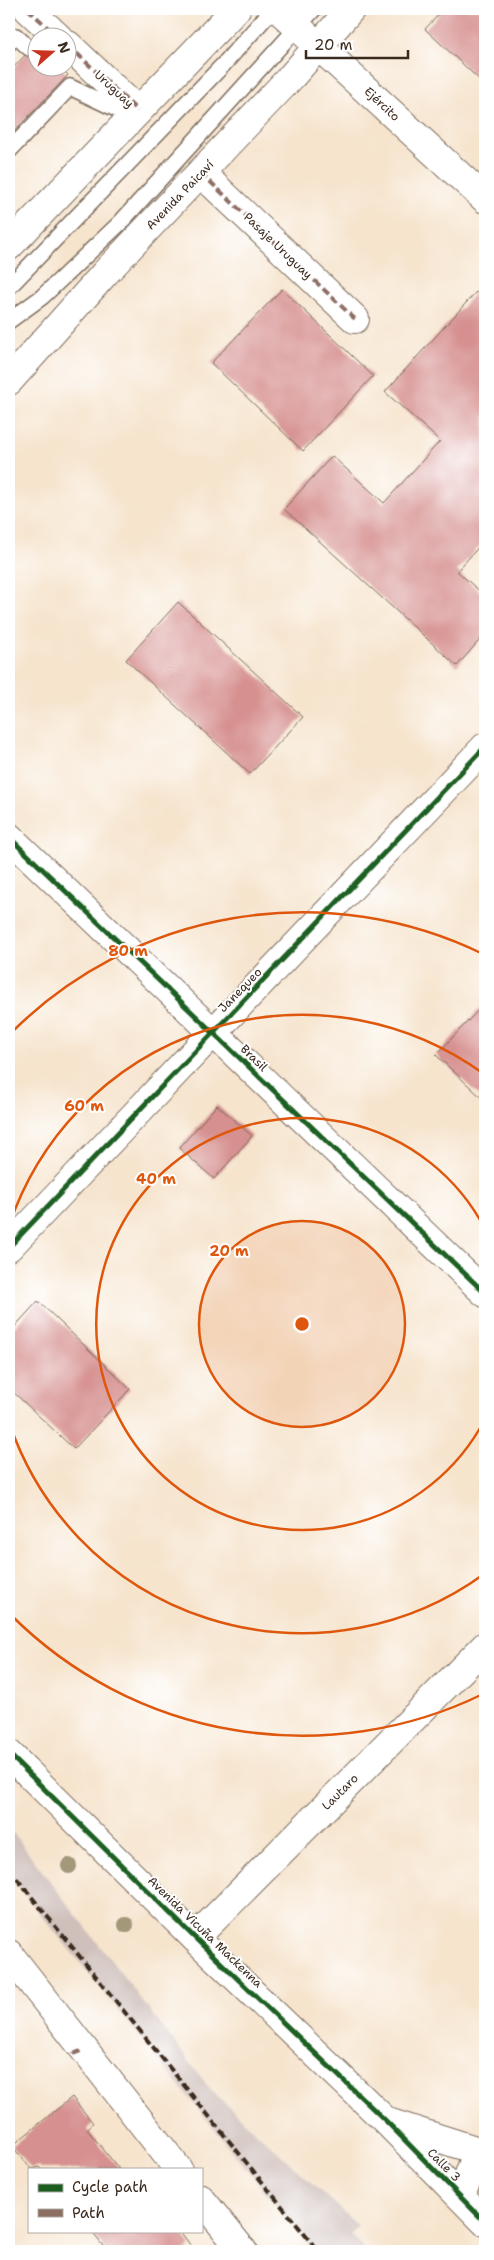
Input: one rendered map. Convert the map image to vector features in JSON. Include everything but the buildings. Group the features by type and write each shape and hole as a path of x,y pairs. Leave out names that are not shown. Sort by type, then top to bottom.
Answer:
{"street":[{"path":"28,9 48,28"},
{"path":"9,246 236,9"},
{"name":"Ejército","path":"278,9 306,18 319,46 485,199"},
{"name":"Avenida Paicaví","path":"9,381 106,272 201,173 351,9"},
{"name":"Uruguay","path":"78,55 135,114"},
{"name":"Pasaje Uruguay","path":"201,173 355,319"},
{"name":"Janequeo","path":"9,1247 485,747"},
{"name":"Brasil","path":"9,837 485,1293"},
{"name":"Lautaro","path":"195,1938 485,1646"},
{"name":"Avenida Vicuña Mackenna","path":"9,1754 195,1938 388,2122"},
{"path":"9,1954 177,2168"},
{"path":"388,2122 483,2149 461,2196"},
{"name":"Calle 3","path":"388,2122 485,2222"},
{"path":"202,2200 243,2251"}],"lane":[{"path":"9,286 217,72 273,9"},
{"path":"9,320 42,297 120,223 306,18"},
{"path":"9,43 16,36 28,47"},
{"path":"9,151 19,134 67,85 135,114"}],"shaded area":[{"path":"9,1828 211,2090 358,2226 351,2235 366,2251 313,2251 9,1875"}],"railway":[{"path":"9,1869 318,2251"}],"marked path":[{"path":"28,9 48,28"},
{"path":"78,54 138,111"},
{"path":"201,173 355,319"},
{"path":"73,2054 83,2050"}],"cycle path":[{"path":"9,1247 485,747"},
{"path":"9,837 485,1293"},
{"path":"9,1754 195,1938 388,2123 485,2222"}]}
